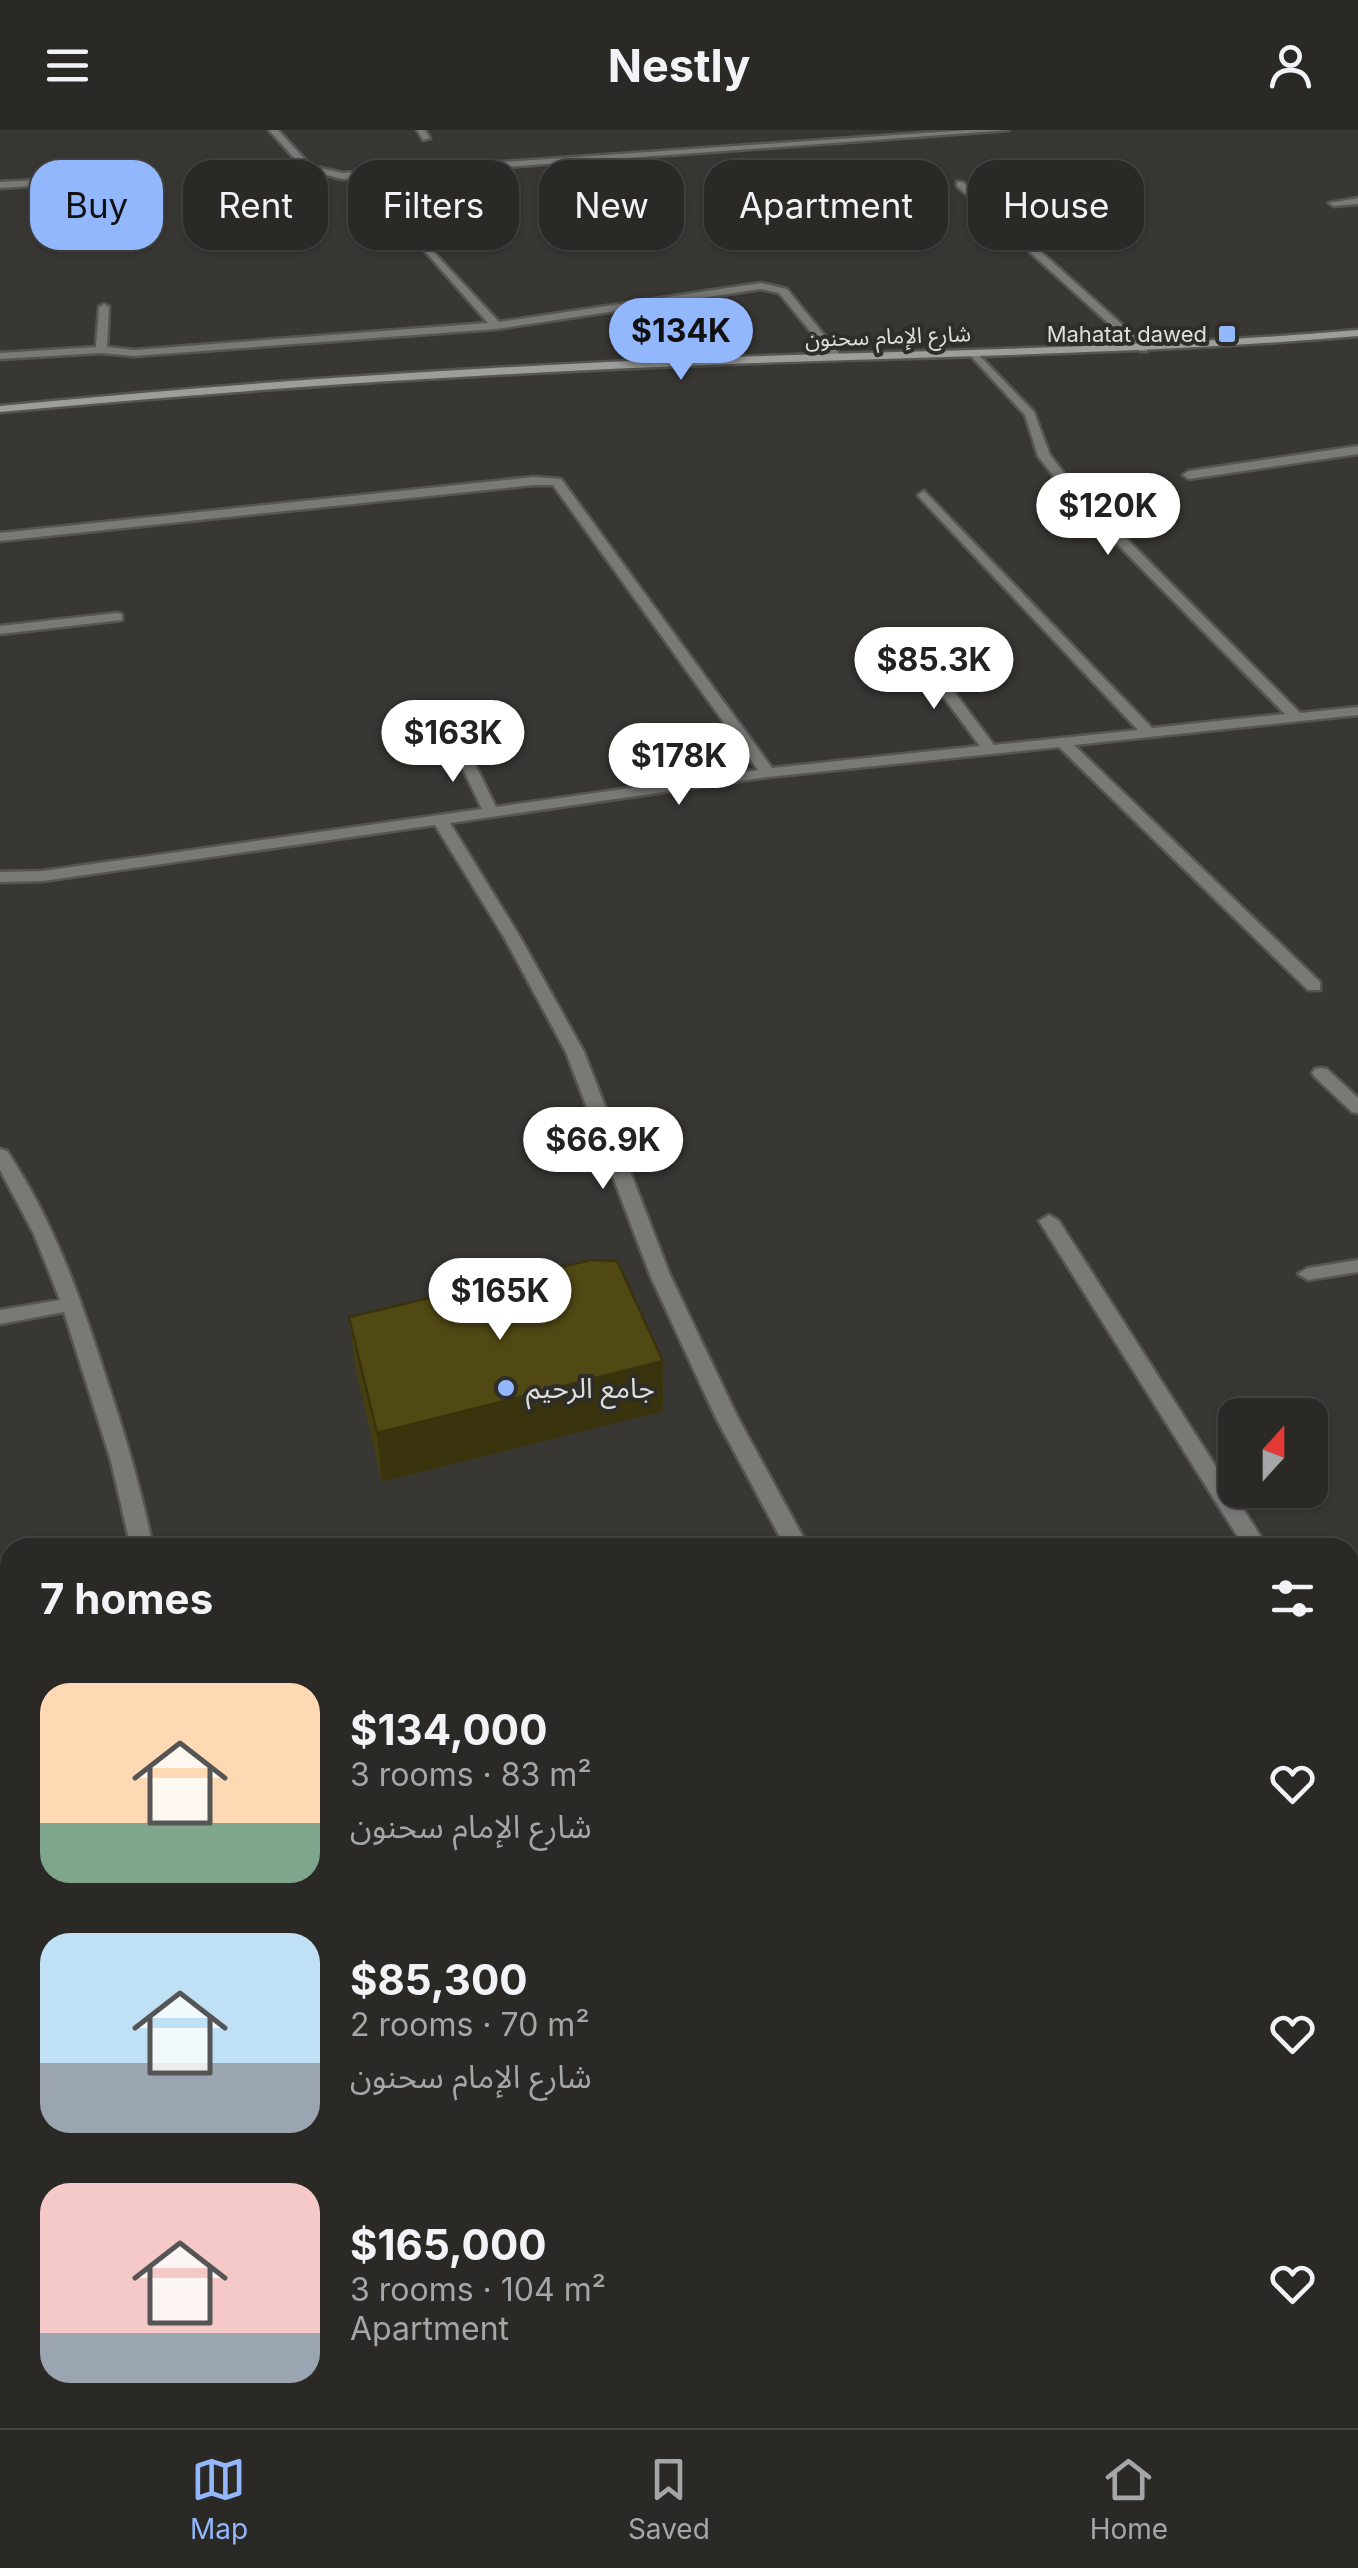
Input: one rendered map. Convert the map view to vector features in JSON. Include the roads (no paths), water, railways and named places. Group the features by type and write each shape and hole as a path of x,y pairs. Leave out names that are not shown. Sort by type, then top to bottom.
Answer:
{"street":[{"path":"273,130 308,168 344,176 1004,130"},
{"path":"0,185 30,183"},
{"path":"960,184 1142,349"},
{"path":"1334,203 1358,201"},
{"path":"429,250 496,326"},
{"path":"0,356 288,345 496,326 768,286 783,291 838,356"},
{"path":"101,350 104,308"},
{"name":"شارع الإمام سحنون","path":"0,409 521,372 838,356 1142,349 1358,333"},
{"path":"974,353 1030,414 1044,456 1070,489 1297,718"},
{"path":"1189,475 1358,450"},
{"path":"0,537 533,481 557,482 768,774"},
{"path":"924,495 1148,732"},
{"path":"0,630 117,617"},
{"path":"914,648 990,749"},
{"path":"0,876 43,876 490,810 768,774 1358,711"},
{"path":"456,740 490,810"},
{"path":"1061,741 1314,986"},
{"path":"440,818 575,1052 660,1275 726,1416 793,1538"},
{"path":"1321,1073 1358,1108"},
{"path":"0,1155 36,1212 72,1304 121,1457 140,1538"},
{"path":"1049,1221 1251,1538"},
{"path":"1308,1274 1358,1266"},
{"path":"0,1317 72,1304"}],"place":[{"name":"Mahatat dawed","path":"1227,334"},
{"name":"جامع الرحيم","path":"506,1388"}]}
